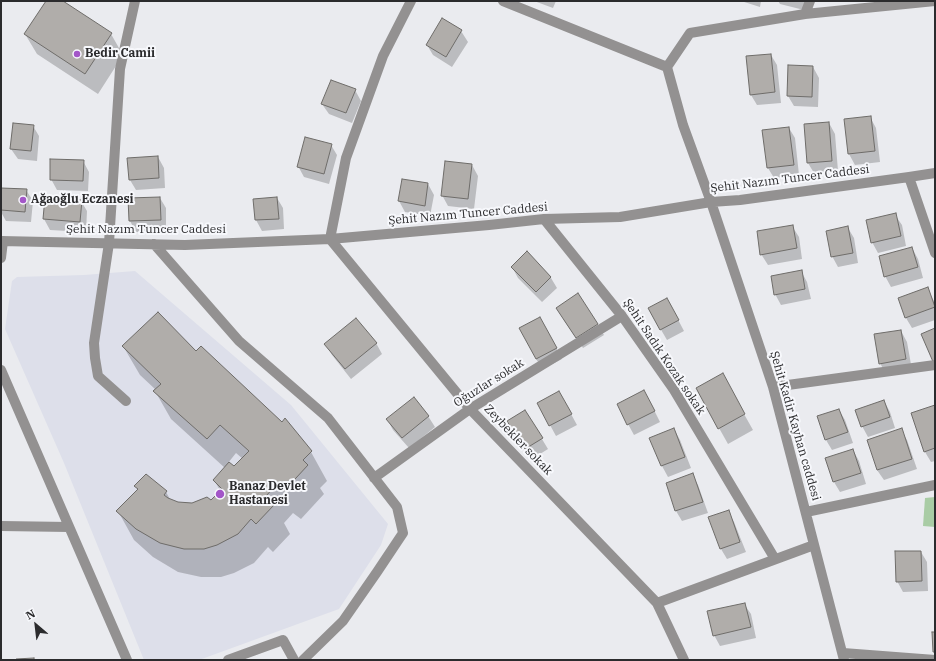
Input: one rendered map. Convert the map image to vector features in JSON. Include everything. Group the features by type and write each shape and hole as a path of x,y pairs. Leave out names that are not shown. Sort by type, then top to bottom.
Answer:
{"street":[{"path":"126,401 98,376 94,343 109,243 120,69 135,1"},
{"path":"330,239 346,158 383,56 411,1"},
{"path":"503,1 667,67 690,33 805,14 935,1"},
{"path":"805,14 810,1"},
{"name":"Şehit Kadir Kayhan caddesi","path":"667,67 684,125 773,387 843,656"},
{"name":"Şehit Nazım Tuncer Caddesi","path":"2,241 185,245 330,239 544,219 620,217 711,202 740,200 935,173"},
{"path":"908,177 935,253"},
{"name":"Şehit Sadık Kozak sokak","path":"544,219 622,316 674,390 775,559"},
{"name":"Zeybekler sokak","path":"330,239 470,409 656,603 684,660"},
{"path":"1,258 2,241"},
{"path":"154,244 239,341 328,418 397,507 403,532 343,621 303,660"},
{"name":"Oğuzlar sokak","path":"374,478 470,409 622,316"},
{"path":"773,387 935,365"},
{"path":"1,370 127,660"},
{"path":"806,512 935,485"},
{"path":"1,526 69,527"},
{"path":"656,603 814,545"},
{"path":"228,660 283,640 294,660"},
{"path":"843,656 935,660"}],"shaded area":[{"name":"Banaz Devlet Hastanesi","path":"135,271 291,405 388,524 381,545 339,609 199,660 144,660 64,463 5,329 12,281 17,277 84,275"}],"green space":[{"path":"935,497 935,527 923,526 925,498"}],"building":[{"name":"Bedir Camii","path":"46,1 63,1 112,33 85,74 24,34"},
{"path":"442,18 462,30 446,57 426,45"},
{"path":"771,54 775,92 750,95 746,56"},
{"path":"788,65 813,66 812,97 787,96"},
{"path":"331,80 356,89 346,113 321,104"},
{"path":"871,116 875,151 848,154 844,119"},
{"path":"829,122 832,161 807,163 804,124"},
{"path":"13,123 34,125 31,151 10,149"},
{"path":"789,127 794,165 767,168 762,130"},
{"path":"305,137 332,144 324,174 297,167"},
{"path":"158,156 159,178 129,180 127,158"},
{"path":"50,159 84,160 83,181 50,180"},
{"path":"445,161 472,164 468,199 441,196"},
{"path":"402,179 428,183 425,206 398,201"},
{"path":"1,188 27,189 25,212 1,210"},
{"path":"45,197 82,200 80,222 43,219"},
{"path":"160,197 161,220 129,221 128,198"},
{"path":"277,197 279,219 255,220 253,199"},
{"path":"896,213 901,236 871,243 866,220"},
{"path":"793,225 797,248 760,255 757,231"},
{"path":"848,226 853,253 831,257 826,231"},
{"path":"912,247 918,267 884,277 879,256"},
{"path":"527,251 551,277 536,292 511,267"},
{"path":"802,270 805,289 774,295 771,276"},
{"path":"928,287 935,307 905,318 898,298"},
{"path":"578,293 598,324 576,338 556,308"},
{"path":"667,298 679,320 660,330 648,308"},
{"path":"158,312 196,351 201,346 282,422 285,418 312,451 303,460 308,465 284,491 276,485 266,496 274,505 256,524 251,519 238,534 217,545 204,549 184,549 160,543 136,529 116,511 138,489 134,486 146,474 167,491 164,495 178,502 192,503 207,497 211,500 222,489 213,480 229,462 234,466 249,451 220,425 207,439 153,391 161,384 122,346"},
{"path":"540,317 557,348 536,359 519,328"},
{"path":"356,318 377,343 345,369 324,344"},
{"path":"935,328 935,363 934,364 921,334"},
{"path":"901,330 906,359 879,364 874,334"},
{"path":"723,373 745,414 718,429 696,388"},
{"path":"644,390 655,411 627,425 617,404"},
{"path":"559,391 572,414 549,426 537,403"},
{"path":"414,397 429,416 402,438 386,419"},
{"path":"884,400 890,417 861,427 855,410"},
{"path":"935,405 935,448 924,452 911,413"},
{"path":"839,409 848,432 825,440 817,416"},
{"path":"525,410 543,438 525,449 507,421"},
{"path":"674,428 685,457 661,466 649,438"},
{"path":"902,428 912,459 877,470 867,440"},
{"path":"853,449 861,473 833,482 825,458"},
{"path":"693,473 703,502 675,511 666,483"},
{"path":"729,510 740,542 720,549 708,517"},
{"path":"895,551 921,551 922,581 896,582"},
{"path":"745,603 751,627 713,636 707,611"},
{"path":"932,632 935,632 935,652 933,652"},
{"path":"34,658 34,660 16,660 16,659"}],"place":[{"name":"Bedir Camii","path":"77,54"},
{"name":"Ağaoğlu Eczanesi","path":"23,200"},
{"name":"Banaz Devlet Hastanesi","path":"220,494"}]}
